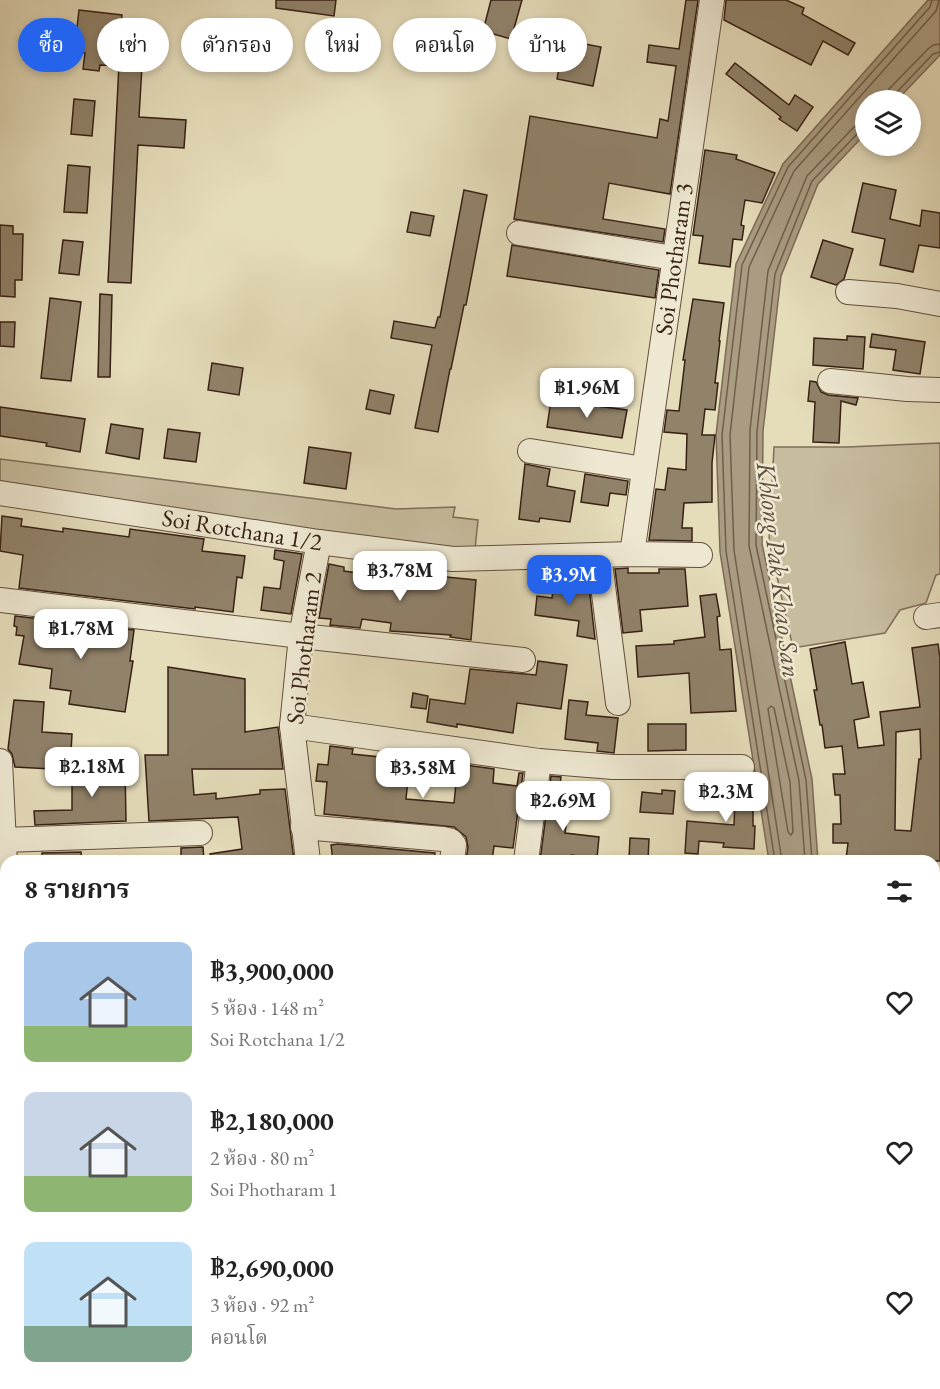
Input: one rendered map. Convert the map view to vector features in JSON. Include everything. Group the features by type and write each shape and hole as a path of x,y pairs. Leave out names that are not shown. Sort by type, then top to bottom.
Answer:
{"street":[{"name":"Soi Photharam 3","path":"632,554 712,0"},
{"path":"519,233 674,258"},
{"path":"848,292 897,296 940,304"},
{"path":"830,381 940,390"},
{"path":"530,451 644,469"},
{"name":"Soi Rotchana 1/2","path":"0,493 319,542 453,559 632,554 700,555"},
{"name":"Soi Photharam 2","path":"308,855 292,726 301,636 319,542"},
{"path":"599,555 618,703"},
{"path":"0,600 523,660"},
{"path":"292,726 539,761 613,767 742,767"},
{"path":"0,761 5,855"},
{"path":"527,855 539,761"},
{"path":"303,827 443,839 451,841 454,845 453,855"},
{"path":"4,840 200,833"}],"shaded area":[{"path":"940,443 940,574 936,575 926,603 900,610 885,633 793,648 769,541 774,447"},
{"path":"0,459 396,509 455,507 453,517 478,520 475,549 447,548 316,532 0,481"}],"water":[{"path":"928,0 940,0 940,55 907,90 855,90 855,145 818,184 781,276 763,431 762,544 812,779 818,855 768,855 720,552 716,435 736,264 783,164"}],"building":[{"path":"276,0 336,0 334,16 276,8"},
{"path":"491,0 522,0 517,18 508,18 508,38 496,35 496,18 486,18"},
{"path":"686,0 698,0 670,194 609,183 603,219 665,229 663,242 514,219 530,116 657,138 660,119 668,121 676,66 647,62 649,45 679,49"},
{"path":"726,0 786,0 804,8 802,14 855,43 848,55 823,41 811,65 724,20"},
{"path":"79,10 122,15 122,18 97,18 97,71 85,69 85,18 78,18"},
{"path":"587,44 601,47 593,86 557,79 558,72 587,72"},
{"path":"735,63 789,105 795,95 813,107 797,131 779,119 781,117 726,74"},
{"path":"119,72 142,72 139,117 186,120 184,148 138,145 131,283 108,282"},
{"path":"74,99 95,101 92,136 71,134"},
{"path":"705,150 737,155 736,159 775,173 762,203 745,200 741,225 744,226 742,240 733,239 730,267 699,263 703,236 693,235"},
{"path":"68,165 90,167 87,213 64,212"},
{"path":"863,183 896,190 890,219 920,226 922,210 940,213 940,248 919,245 913,272 880,265 885,239 852,232"},
{"path":"464,190 487,195 438,432 415,428 432,345 391,338 394,321 435,328 438,317 440,317"},
{"path":"411,212 434,216 430,236 407,232"},
{"path":"0,225 13,226 13,234 23,234 22,280 15,280 15,297 0,296"},
{"path":"63,240 83,242 79,275 59,273"},
{"path":"823,240 853,249 844,279 836,285 811,277"},
{"path":"512,245 659,270 655,298 507,276"},
{"path":"100,294 112,295 110,377 98,377"},
{"path":"50,298 81,302 71,381 41,378"},
{"path":"693,299 724,303 715,383 718,383 715,410 705,409 702,435 715,435 712,502 684,503 682,528 692,528 692,541 649,540 656,489 665,490 668,468 686,470 687,434 664,432 667,410 679,411 685,360 683,360"},
{"path":"0,322 15,322 14,347 0,346"},
{"path":"872,334 925,342 920,374 893,370 896,350 870,347"},
{"path":"847,336 865,337 863,369 813,365 814,338 847,340"},
{"path":"212,363 243,368 239,395 208,390"},
{"path":"810,381 816,382 821,392 828,395 858,398 856,405 841,401 839,443 813,442 815,402 808,401"},
{"path":"370,390 394,395 390,414 366,409"},
{"path":"551,400 627,410 622,438 547,427"},
{"path":"0,407 85,419 80,452 46,446 47,443 0,436"},
{"path":"111,424 143,429 139,459 106,453"},
{"path":"168,429 200,433 196,462 164,458"},
{"path":"309,447 351,453 346,489 304,483"},
{"path":"525,464 550,469 547,486 575,491 570,522 540,518 539,522 519,519"},
{"path":"585,474 628,481 626,495 610,493 608,506 581,502"},
{"path":"2,516 22,519 21,526 63,532 63,528 129,537 130,529 204,539 202,551 245,556 242,578 237,577 233,612 19,588 23,555 0,551"},
{"path":"275,550 302,554 291,614 261,610 264,587 280,589 284,561 274,559"},
{"path":"329,564 344,567 344,571 385,577 386,571 476,580 471,640 450,637 451,635 390,631 391,623 362,619 360,628 330,625 331,619 319,618"},
{"path":"628,568 628,573 659,573 659,569 685,569 688,606 640,610 642,631 623,633 615,569"},
{"path":"554,580 589,586 595,639 577,636 579,621 535,615 537,596 552,598"},
{"path":"716,594 720,616 717,617 720,650 731,649 736,711 691,713 689,673 638,677 636,646 674,644 674,641 705,637 700,596"},
{"path":"15,616 134,630 130,661 133,661 125,712 69,704 71,691 50,688 52,669 19,664 24,636 16,635"},
{"path":"845,642 852,684 863,682 869,717 854,720 858,748 884,745 880,712 920,707 912,648 938,644 940,658 940,855 846,855 848,843 833,843 833,824 841,824 840,795 835,795 833,774 845,774 842,746 825,748 814,690 817,690 810,649","holes":["920,729 921,759 919,759 911,831 895,830 896,732"]},
{"path":"538,661 567,665 561,709 517,703 513,733 457,724 457,727 427,722 430,699 465,704 470,669 536,675"},
{"path":"168,667 245,679 245,732 278,727 283,769 192,769 194,795 216,793 216,799 260,794 260,790 285,789 293,855 210,855 242,849 238,817 149,821 145,755 168,755"},
{"path":"413,693 428,696 426,709 411,707"},
{"path":"14,700 44,702 42,732 72,734 70,770 15,767 12,754 8,749"},
{"path":"569,700 588,702 586,715 618,718 614,753 597,751 598,743 565,739"},
{"path":"648,724 686,724 686,750 648,751"},
{"path":"330,746 353,749 352,754 410,760 406,799 454,803 458,764 494,769 493,783 517,786 519,773 523,773 513,848 494,846 493,855 467,855 466,837 454,827 324,814 327,782 316,781 318,764 328,765"},
{"path":"125,767 126,821 35,825 34,811 72,810 72,768"},
{"path":"551,776 561,777 557,805 569,807 565,833 599,837 597,855 541,855"},
{"path":"747,780 747,805 753,805 754,849 723,847 724,843 699,841 698,854 685,853 687,821 734,825 735,799 721,799 720,781"},
{"path":"662,790 675,791 673,814 640,812 642,792 662,794"},
{"path":"630,838 649,839 648,855 629,855"},
{"path":"331,845 435,853 435,855 332,855"},
{"path":"203,847 204,855 181,855 181,848"},
{"path":"81,852 81,855 42,855 42,853"}],"water label":[{"name":"Khlong Pak Khao San","path":"779,570"}]}
